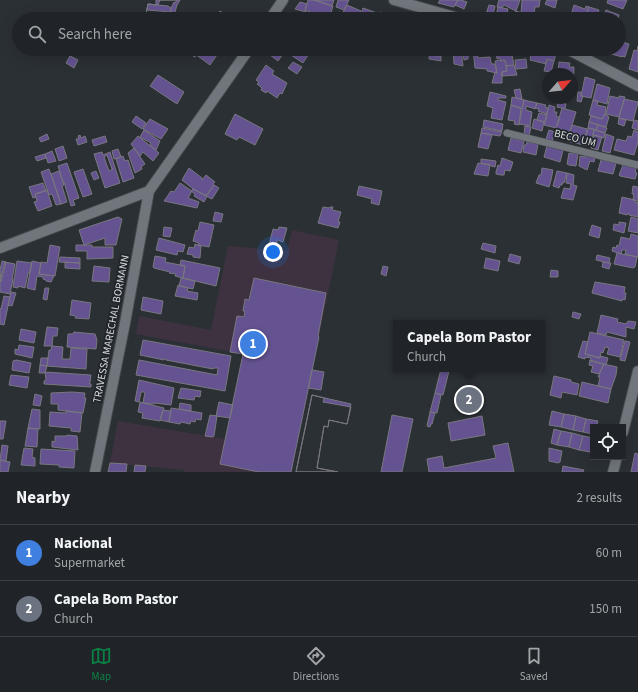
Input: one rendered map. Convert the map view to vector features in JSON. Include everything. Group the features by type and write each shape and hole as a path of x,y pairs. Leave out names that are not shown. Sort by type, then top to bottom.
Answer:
{"street":[{"path":"275,12 283,0"},
{"path":"394,0 437,12"},
{"path":"0,248 149,191 244,56"},
{"path":"580,56 638,86"},
{"name":"TRAVESSA MARECHAL BORMANN","path":"95,472 125,323 149,191"},
{"path":"625,424 638,372"},
{"path":"613,472 616,460"}],"lane":[{"name":"BECO UM","path":"507,133 638,165"}],"shaded area":[{"path":"292,230 339,240 291,472 184,472 184,470 110,463 118,421 225,439 243,354 136,334 139,316 211,330 228,246 287,251"}],"building":[{"path":"156,0 180,0 175,12 146,12 148,4 156,5"},
{"path":"160,0 177,0 171,8 171,12 146,12 148,4 158,5"},
{"path":"308,0 314,0 333,6 331,12 310,12 305,10"},
{"path":"314,0 334,0 332,6"},
{"path":"338,0 349,0 344,10 336,7"},
{"path":"440,0 458,0 454,7 438,3"},
{"path":"458,0 467,2 464,9 455,5"},
{"path":"499,0 520,0 516,11 504,5 502,8 497,7"},
{"path":"522,0 540,0 539,7 535,7 534,12 521,12"},
{"path":"547,0 557,0 555,8 545,4"},
{"path":"608,0 627,0 623,9 607,3"},
{"path":"300,2 307,4 305,10 306,12 295,9"},
{"path":"148,4 168,6 171,8 171,12 147,10"},
{"path":"347,5 361,11 360,12 343,12"},
{"path":"489,5 495,6 494,12 487,12"},
{"path":"574,5 585,9 586,6 589,7 587,12 572,12"},
{"path":"498,7 508,9 507,12 497,12"},
{"path":"589,7 599,10 598,12 587,12"},
{"path":"363,8 374,12 362,12"},
{"path":"626,43 629,44 626,54"},
{"path":"638,46 638,72 629,69 634,50 637,51"},
{"path":"70,56 78,60 74,68 66,63"},
{"path":"198,56 216,56 210,65"},
{"path":"271,56 282,56 278,61"},
{"path":"292,56 308,56 303,63"},
{"path":"429,56 441,56 441,61 429,59"},
{"path":"453,56 462,56 463,66 454,64"},
{"path":"463,56 468,56 468,59 464,60"},
{"path":"474,56 478,56 478,58 490,57 492,64 495,64 497,73 487,71 487,69 475,68"},
{"path":"497,56 512,56 514,65 506,66 505,60 501,61 500,58 497,59"},
{"path":"531,56 555,56 554,61 547,59 546,64 530,60"},
{"path":"526,59 527,68 516,69 515,60"},
{"path":"547,59 554,61 552,68 545,68"},
{"path":"505,60 507,71 502,72 502,83 492,83 495,72 497,73 495,61"},
{"path":"293,62 302,67 297,74 288,68"},
{"path":"559,62 570,63 569,67 574,67 558,68"},
{"path":"266,65 274,71 272,74 287,83 282,94 280,93 277,98 267,91 266,93 261,90 262,88 257,84 259,82 256,80"},
{"path":"514,65 517,75 502,76 502,72 507,71 506,66"},
{"path":"158,75 184,92 177,104 150,86"},
{"path":"585,77 595,80 591,98 581,96"},
{"path":"597,84 610,88 607,104 593,100"},
{"path":"520,89 522,99 516,98 514,90"},
{"path":"490,92 506,96 506,98 498,98 498,100 506,102 502,120 491,118 493,108 487,106"},
{"path":"578,92 581,92 581,96 583,96 581,102 578,101"},
{"path":"610,96 619,98 619,96 625,97 619,117 606,114"},
{"path":"512,97 524,100 522,109 511,105"},
{"path":"624,99 638,102 633,121 619,118"},
{"path":"524,100 537,103 535,109 526,106 526,110 532,112 530,126 519,124"},
{"path":"593,100 598,102 597,105 606,107 605,114 602,119 589,115"},
{"path":"537,103 546,105 545,107 548,108 547,114 538,111 539,109 535,108"},
{"path":"558,104 566,104 565,109 557,107"},
{"path":"511,105 521,108 519,125 514,124 515,121 508,120"},
{"path":"549,105 555,107 554,112 557,112 556,116 560,118 556,128 544,125"},
{"path":"562,108 576,112 570,132 556,128"},
{"path":"539,113 547,115 545,122 537,120"},
{"path":"235,114 263,129 255,145 239,137 237,140 225,134"},
{"path":"605,114 609,117 606,127 589,122 591,116 602,119"},
{"path":"136,116 146,123 142,129 132,122"},
{"path":"619,118 626,120 624,126 618,124"},
{"path":"150,119 168,129 161,139 143,129"},
{"path":"534,119 544,122 542,131 532,128"},
{"path":"484,120 503,124 502,131 483,127"},
{"path":"634,120 638,121 638,130 632,128"},
{"path":"589,122 598,125 596,130 588,128"},
{"path":"572,125 587,129 584,145 567,141"},
{"path":"598,125 607,128 605,133 596,130"},
{"path":"525,126 531,127 529,136 524,134"},
{"path":"482,128 502,132 500,136 481,133"},
{"path":"588,128 594,129 591,146 584,145"},
{"path":"144,130 160,141 156,150 150,145 151,143 140,137"},
{"path":"549,130 555,132 552,141 546,139"},
{"path":"594,130 605,133 604,138 593,135"},
{"path":"634,130 638,132 638,142 634,155 614,150 617,139 626,141 628,136 632,137"},
{"path":"481,133 492,135 488,149 478,147"},
{"path":"47,134 49,139 41,142 39,138"},
{"path":"606,134 614,137 610,153 602,151"},
{"path":"80,135 81,138 85,136 87,142 78,145 76,139 79,139 78,136"},
{"path":"594,135 602,137 598,150 591,148"},
{"path":"105,136 107,142 94,146 92,140"},
{"path":"138,136 159,153 153,161 143,152 140,156 131,144"},
{"path":"511,138 524,141 521,153 508,150"},
{"path":"527,142 538,144 536,155 523,152 524,145 526,145"},
{"path":"63,146 67,158 59,161 55,149"},
{"path":"547,146 563,150 560,162 544,157"},
{"path":"134,148 145,164 141,167 142,169 135,173 128,153"},
{"path":"118,149 121,157 114,159 112,151"},
{"path":"52,151 56,161 48,163 45,154"},
{"path":"102,152 103,155 110,152 120,183 105,188 94,154","holes":["107,155 112,169 109,171 104,157"]},
{"path":"574,152 578,154 576,166 567,164 569,153 573,154"},
{"path":"45,154 46,158 37,161 35,157"},
{"path":"585,155 595,157 594,162 590,161 587,170 579,166 580,156 585,157"},
{"path":"123,156 125,161 128,160 134,178 123,182 116,159"},
{"path":"502,158 513,162 510,171 505,170 504,175 496,174 498,165 500,166"},
{"path":"481,159 496,161 495,167 481,163"},
{"path":"601,160 616,163 613,174 598,171"},
{"path":"67,163 79,198 73,200 75,205 71,206 58,166"},
{"path":"478,163 490,165 488,176 474,174"},
{"path":"623,165 636,168 635,173 637,173 635,179 619,175"},
{"path":"189,168 202,178 202,180 206,175 215,182 206,196 193,189 182,180"},
{"path":"542,168 553,170 549,187 536,183 539,175 541,175"},
{"path":"49,169 61,204 56,205 52,194 49,195 41,172"},
{"path":"83,169 92,194 83,197 74,172"},
{"path":"59,171 64,185 62,186 67,202 61,204 51,174"},
{"path":"96,171 99,178 94,180 91,173"},
{"path":"557,171 567,173 564,183 560,185 559,188 553,186"},
{"path":"567,173 574,175 573,185 577,186 573,200 561,198 564,188 570,189 571,184 566,183"},
{"path":"43,183 46,191 35,194 36,197 33,198 29,187"},
{"path":"180,183 192,191 188,198 199,202 197,208 164,201 171,191 174,192"},
{"path":"214,185 219,188 212,199 206,196"},
{"path":"359,186 382,191 379,205 371,203 372,199 357,195"},
{"path":"633,186 638,187 638,201 633,200"},
{"path":"193,189 207,196 204,202 194,196 195,194 191,191"},
{"path":"47,190 52,206 38,211 34,202 37,201 35,194"},
{"path":"622,197 635,200 637,203 638,201 638,217 629,215 628,213 627,215 619,213"},
{"path":"323,207 333,207 332,210 341,212 338,228 318,223"},
{"path":"215,212 223,214 221,222 213,221"},
{"path":"118,217 122,219 116,245 105,245 105,238 84,245 79,230"},
{"path":"631,217 638,219 638,233 628,231"},
{"path":"200,222 214,225 209,247 198,245 199,243 193,241 196,230 198,231"},
{"path":"619,222 626,223 624,233 613,230 614,224 619,225"},
{"path":"592,225 601,228 599,238 589,235"},
{"path":"164,227 172,228 170,237 163,236"},
{"path":"279,227 287,228 283,242 277,240 276,247 269,245 273,229 278,230"},
{"path":"631,234 638,236 638,257 625,254 626,250 622,250 621,254 612,251 613,247 616,248 617,245 619,246 621,237 630,239"},
{"path":"159,238 185,245 183,252 178,251 177,255 156,250"},
{"path":"483,243 496,246 495,253 481,249"},
{"path":"195,244 201,246 200,258 187,254 189,247 194,248"},
{"path":"50,245 60,247 55,276 39,274 41,262 47,263"},
{"path":"76,245 113,247 113,258 87,259 87,252 76,251"},
{"path":"617,253 637,257 635,267 633,268 614,264"},
{"path":"510,254 521,257 519,264 508,261"},
{"path":"597,255 610,258 609,263 596,260"},
{"path":"155,256 166,258 165,262 185,266 183,278 175,276 176,274 154,268"},
{"path":"60,257 80,258 80,263 59,262"},
{"path":"486,258 500,261 498,271 484,268"},
{"path":"181,260 220,268 216,286 183,278 185,266 180,265"},
{"path":"2,261 6,262 1,282 0,270"},
{"path":"17,261 32,263 25,288 18,286 18,288 13,287"},
{"path":"32,261 41,263 39,274 54,276 51,282 46,281 43,277 37,276 35,290 27,288"},
{"path":"5,262 15,264 10,294 0,292 0,282"},
{"path":"65,262 80,263 80,269 65,268"},
{"path":"603,262 611,263 609,269 602,267"},
{"path":"94,266 110,268 109,282 92,281"},
{"path":"383,266 388,267 386,276 381,274"},
{"path":"551,270 558,271 558,277 550,277"},
{"path":"181,278 195,281 193,289 179,286"},
{"path":"254,278 326,293 319,337 291,472 259,472 220,464 243,354 230,352 237,316 244,317 245,311 243,311 245,299 249,300"},
{"path":"595,282 625,287 625,300 622,299 622,301 592,293"},
{"path":"178,285 188,288 187,291 198,293 197,300 175,296"},
{"path":"45,288 49,288 47,300 43,299"},
{"path":"11,292 16,293 12,306 8,305"},
{"path":"4,296 10,297 4,325 0,324 0,308 1,309"},
{"path":"143,297 163,301 161,314 141,310"},
{"path":"72,300 91,303 89,319 75,318 76,316 70,315"},
{"path":"573,312 581,314 579,319 572,317"},
{"path":"601,315 618,319 617,322 626,324 628,321 636,322 634,329 626,327 626,337 607,332 606,335 597,333"},
{"path":"47,327 58,328 57,336 53,336 52,346 44,346"},
{"path":"21,329 36,332 34,343 19,340"},
{"path":"74,332 95,334 97,340 96,349 67,347 68,334 73,334"},
{"path":"590,332 624,340 620,357 607,354 609,348 605,347 603,353 601,352 600,358 585,354"},
{"path":"143,340 231,356 225,391 136,375 139,360 217,375 218,368 213,369 140,355"},
{"path":"583,341 588,342 585,354 600,358 600,356 608,358 606,365 590,361 591,358 585,357 585,359 578,357"},
{"path":"625,341 630,342 625,361 620,360"},
{"path":"19,345 34,347 32,358 15,354 15,349 18,350"},
{"path":"52,346 63,347 62,359 70,359 71,348 87,349 86,369 47,366 49,350 51,350"},
{"path":"41,358 48,358 47,366 40,365"},
{"path":"16,360 31,363 29,373 12,370 13,361"},
{"path":"590,360 604,364 599,374 591,372 593,366 589,365"},
{"path":"604,364 617,367 611,389 598,386 600,377 598,377"},
{"path":"40,365 47,366 45,373 39,373"},
{"path":"312,370 324,372 321,390 308,388"},
{"path":"45,372 91,375 89,383 91,384 91,387 44,384 44,381 46,380"},
{"path":"440,372 449,372 443,395 435,393"},
{"path":"11,375 29,377 27,388 9,385"},
{"path":"554,376 571,380 571,382 579,384 577,395 562,392 561,398 550,395"},
{"path":"139,380 174,388 171,405 143,403 145,392 141,392 139,402 135,401"},
{"path":"582,382 611,389 608,403 579,396"},
{"path":"181,388 201,391 200,397 195,396 194,400 178,398"},
{"path":"51,393 85,393 84,398 86,398 83,413 58,410 58,404 51,404"},
{"path":"435,393 441,395 437,413 430,412"},
{"path":"465,393 476,395 474,407 463,404"},
{"path":"35,394 42,396 40,406 33,405"},
{"path":"312,395 324,398 323,402 351,407 347,424 329,420 328,427 324,426 317,468 338,472 296,472"},
{"path":"312,395 351,404 347,424 329,420 328,427 324,426 317,468 338,472 296,472"},
{"path":"140,402 164,408 160,421 142,418 143,413 138,412"},
{"path":"219,402 233,405 230,418 216,416"},
{"path":"180,403 191,405 191,411 179,409"},
{"path":"171,408 202,413 201,420 196,419 195,422 191,421 190,424 169,422"},
{"path":"32,409 40,410 40,429 28,428"},
{"path":"163,410 171,411 169,422 160,420"},
{"path":"66,411 82,413 80,432 71,431 71,428 49,426 50,412 66,413"},
{"path":"552,411 564,414 561,427 549,425"},
{"path":"430,412 435,413 430,427 427,426"},
{"path":"564,414 576,416 573,430 561,427"},
{"path":"210,415 217,416 214,436 212,437 205,436"},
{"path":"392,415 413,419 402,472 381,472"},
{"path":"482,416 485,435 451,441 448,423"},
{"path":"576,416 586,419 583,432 573,430"},
{"path":"586,419 598,421 597,424 590,424 590,433 583,432"},
{"path":"0,421 6,421 3,439 0,439"},
{"path":"28,428 38,429 37,447 25,446"},
{"path":"554,429 561,431 557,445 551,443"},
{"path":"561,431 572,433 569,447 557,445"},
{"path":"572,433 583,436 579,450 569,447"},
{"path":"55,436 77,436 78,450 52,447 52,441 55,442"},
{"path":"583,436 590,437 590,452 579,450"},
{"path":"508,443 514,472 429,472 427,459 442,456 444,468 496,458 493,446"},
{"path":"2,445 8,446 6,461 0,460"},
{"path":"24,448 33,449 32,457 35,458 35,466 21,465"},
{"path":"549,448 562,451 560,462 549,461"},
{"path":"41,449 75,451 74,468 59,467 59,465 40,464"},
{"path":"635,453 638,454 638,472 631,472"},
{"path":"0,460 10,462 8,472 0,472"},
{"path":"110,463 127,464 126,472 108,472"},
{"path":"135,465 146,466 145,472 134,472"},
{"path":"563,466 584,470 583,472 562,472"}],"place":[{"name":"Nacional","path":"253,344"},
{"name":"Capela Bom Pastor","path":"469,400"}]}
